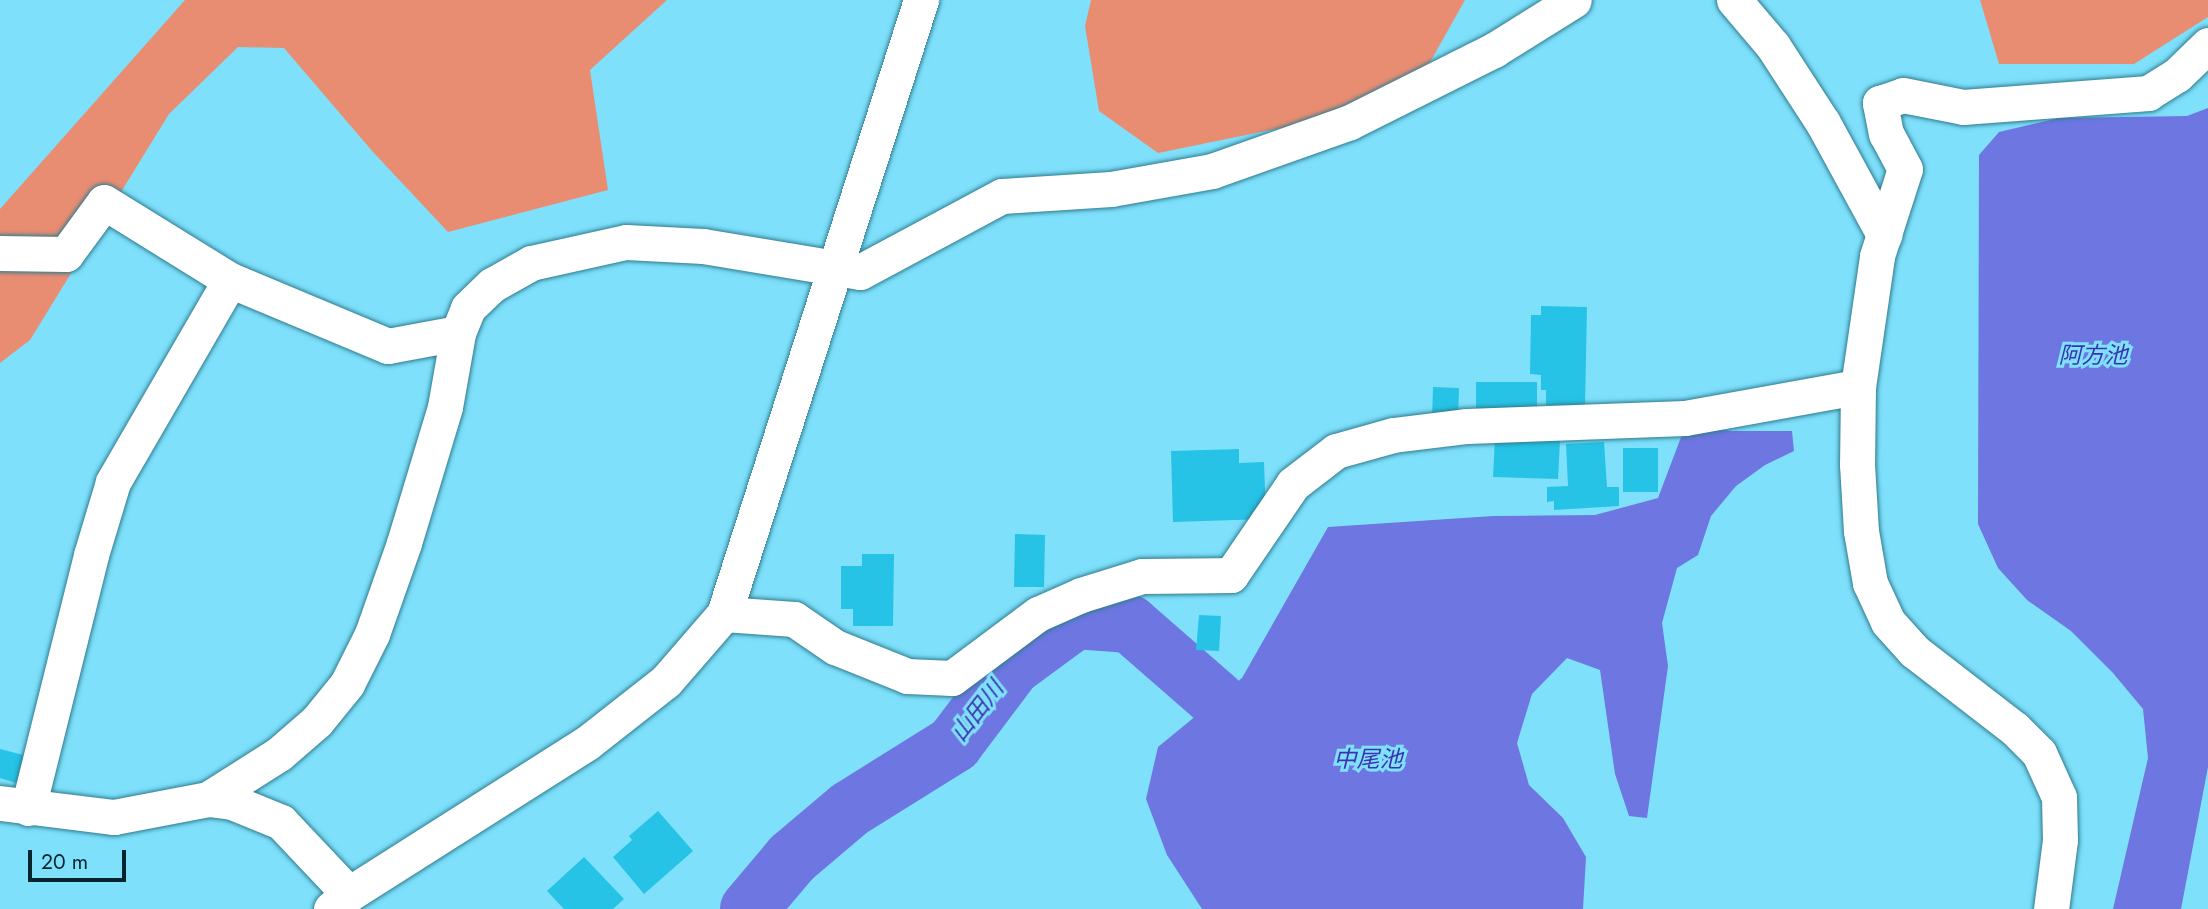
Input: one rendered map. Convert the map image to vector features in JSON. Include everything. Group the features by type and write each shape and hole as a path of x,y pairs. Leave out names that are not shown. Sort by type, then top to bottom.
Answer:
{"street":[{"path":"230,280 113,482 14,805 114,817 208,799 232,802 281,822 340,902 587,743 666,681 724,614 921,0"},
{"path":"208,799 279,754 317,721 347,684 372,634 404,543 444,407 458,333 468,308 492,285 531,263 626,242 703,246 769,255 835,270 860,272 1002,196 1111,189 1212,171 1337,126 1494,50 1574,0"},
{"path":"1734,0 1773,46 1816,112 1884,235"},
{"path":"2051,909 2060,840 2059,797 2039,753 2015,729 1914,651 1888,622 1870,583 1861,531 1857,464 1858,387 1877,256 1905,169 1886,134 1880,103 1903,95 1963,107 2148,93 2176,75 2208,45"},
{"path":"0,253 66,254 104,202 230,280 388,346 458,333"},
{"path":"724,614 793,619 835,646 907,676 952,678 1038,614 1081,595 1142,576 1231,575 1293,484 1336,451 1393,435 1467,426 1685,418 1858,387"}],"shaded area":[{"path":"185,0 667,0 590,70 608,190 448,232 373,152 284,48 238,47 169,114 30,340 0,363 0,209"},
{"path":"1091,0 1465,0 1420,80 1310,122 1158,153 1099,111 1085,26"},
{"path":"1980,0 2208,0 2208,17 2134,64 1999,64"}],"water":[{"name":"阿方池","path":"2208,108 2208,767 2181,909 2113,909 2148,758 2143,709 2113,673 2071,631 2027,600 1998,568 1978,524 1979,155 1999,132 2059,118 2187,116"},
{"name":"中尾池","path":"1686,424 1732,431 1792,431 1794,451 1765,465 1736,486 1711,516 1698,555 1677,568 1662,623 1668,666 1647,818 1629,816 1615,774 1600,670 1567,658 1532,694 1517,743 1529,785 1563,818 1586,857 1583,909 1202,909 1167,855 1146,799 1158,747 1242,678 1328,527 1493,516 1595,515 1658,498"}],"building":[{"path":"1541,306 1587,307 1585,406 1546,405 1546,390 1541,390 1541,375 1530,374 1531,315 1541,315"},
{"path":"1476,382 1537,382 1537,417 1476,417"},
{"path":"1433,387 1459,388 1458,421 1432,420"},
{"path":"1495,438 1560,441 1558,479 1493,477"},
{"path":"1604,442 1607,487 1619,487 1619,506 1554,510 1554,501 1547,502 1547,487 1568,486 1566,444"},
{"path":"1623,448 1658,448 1658,492 1623,492"},
{"path":"1239,449 1239,463 1264,462 1266,519 1173,522 1171,451"},
{"path":"1015,534 1045,535 1044,587 1014,587"},
{"path":"862,554 894,554 893,626 853,626 853,609 841,609 841,566 862,566"},
{"path":"1199,615 1221,616 1219,651 1196,650"},
{"path":"0,749 27,756 20,784 0,778"},
{"path":"658,811 693,851 644,894 613,857 632,840 629,836"},
{"path":"584,857 624,899 613,909 564,909 547,891"}],"waterway":[{"name":"山田川","path":"749,909 792,858 850,809 954,744 1012,667 1076,620 1130,624 1217,700"}]}
